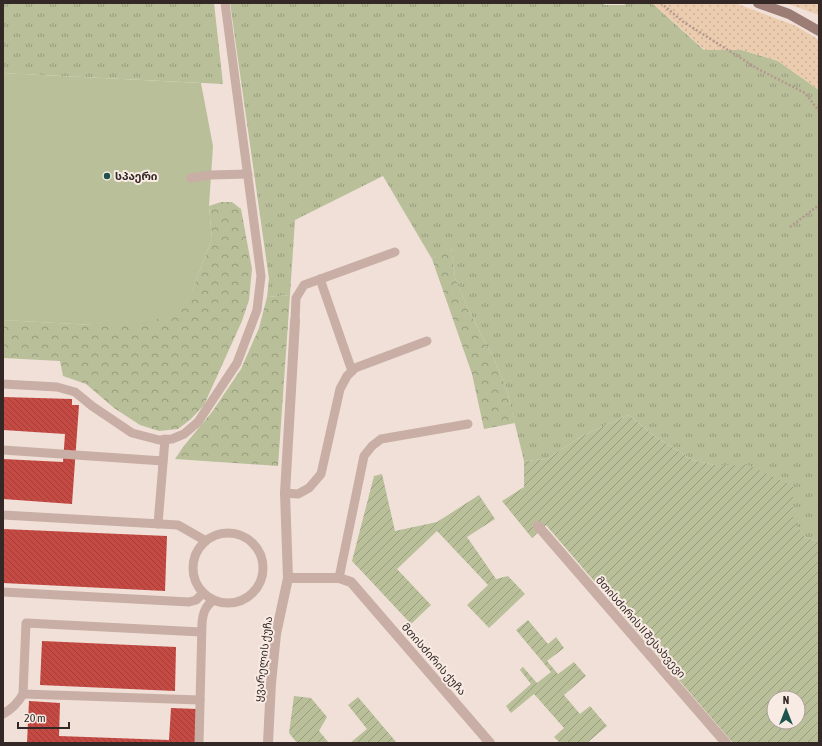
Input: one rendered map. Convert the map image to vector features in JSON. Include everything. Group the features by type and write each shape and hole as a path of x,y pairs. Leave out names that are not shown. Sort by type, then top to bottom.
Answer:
{"street":[{"path":"758,3 789,14 819,31"},
{"name":"ყვარელის ქუჩა","path":"268,743 271,683 276,634 288,578 285,493 295,321"},
{"name":"მთისძირის II შესახვევი","path":"538,526 726,743"},
{"path":"288,578 339,578"},
{"name":"მთისძირის ქუჩა","path":"339,578 351,582 359,590 490,743"}],"lane":[{"path":"3,384 58,387 75,392 92,406 132,433 159,440 172,439 184,434 198,422 237,363 257,310 262,276 225,3"},
{"path":"191,178 210,175 248,174"},
{"path":"295,321 296,298 304,285 395,252"},
{"path":"320,279 352,371"},
{"path":"285,493 298,494 309,488 321,474 340,389 347,376 355,368 427,341"},
{"path":"339,578 364,456 372,446 381,439 468,424"},
{"path":"158,524 165,439"},
{"path":"3,450 163,462"},
{"path":"3,515 178,525 206,541"},
{"path":"228,533 239,535 249,540 257,549 262,559 263,570 260,581 254,591 246,598 235,603 224,603 213,600 203,594 196,584 193,573 193,561 198,550 206,541 216,535 228,533"},
{"path":"3,592 189,602 196,600 203,594"},
{"path":"199,743 203,613 206,607 213,600"},
{"path":"3,714 11,710 23,694 26,623 202,632"},
{"path":"23,694 200,700"}],"path":[{"path":"661,3 682,21 758,69 804,93 819,111"},
{"path":"790,227 819,205"}],"green space":[{"path":"3,3 214,3 223,84 3,73"},
{"path":"230,3 598,3 606,5 624,5 629,3 652,3 704,50 742,50 778,61 819,90 819,542 805,537 748,465 714,465 693,460 653,435 629,415 582,436 547,459 524,461 506,387 493,357 468,309 455,278 451,246 432,259 383,176 295,220 290,295 267,297 269,279"},
{"name":"სპაერი","path":"3,73 201,83 213,146 209,206 212,239 192,291 171,311 153,321 127,325 93,325 3,320"},
{"path":"221,202 232,202 241,209 252,269 249,300 242,321 204,405 191,419 178,429 159,431 140,425 114,408 86,384 63,376 60,361 3,358 3,320 93,325 192,291 212,239 209,206"},
{"path":"451,245 455,278 468,309 493,357 506,387 515,423 484,429 472,374 432,259"},
{"path":"290,295 278,466 175,459 212,412 241,369 259,328 267,297"},
{"path":"629,415 653,435 693,460 714,465 748,465 793,486 793,521 805,537 819,542 819,743 733,743 546,525 532,538 502,501 524,487 524,461 547,459 582,436"},
{"path":"382,474 395,531 437,522 479,495 495,519 467,537 496,579 508,576 525,594 489,628 467,605 488,585 437,531 397,569 431,605 411,624 352,561 374,476"},
{"path":"528,620 548,644 556,637 564,648 547,661 558,674 574,662 586,676 564,695 580,714 590,706 607,726 587,743 560,743 554,737 564,728 534,694 511,713 506,706 531,684 520,670 523,667 537,683 551,672 516,630"},
{"path":"294,696 311,698 327,717 319,731 329,743 297,743 289,733"},
{"path":"358,697 397,743 350,743 367,729 348,705"}],"sand":[{"path":"652,3 735,3 796,26 819,40 819,90 778,61 742,50 705,50"},
{"path":"785,3 819,3 819,15"}],"building":[{"path":"3,397 72,399 72,405 79,405 72,504 3,499 3,459 63,462 65,434 3,430"},
{"path":"3,529 167,536 165,591 3,583"},
{"path":"42,641 176,647 175,691 40,685"},
{"path":"29,701 60,703 59,736 169,740 171,708 197,709 195,743 27,743"}],"place":[{"name":"სპაერი","path":"107,176"}]}
